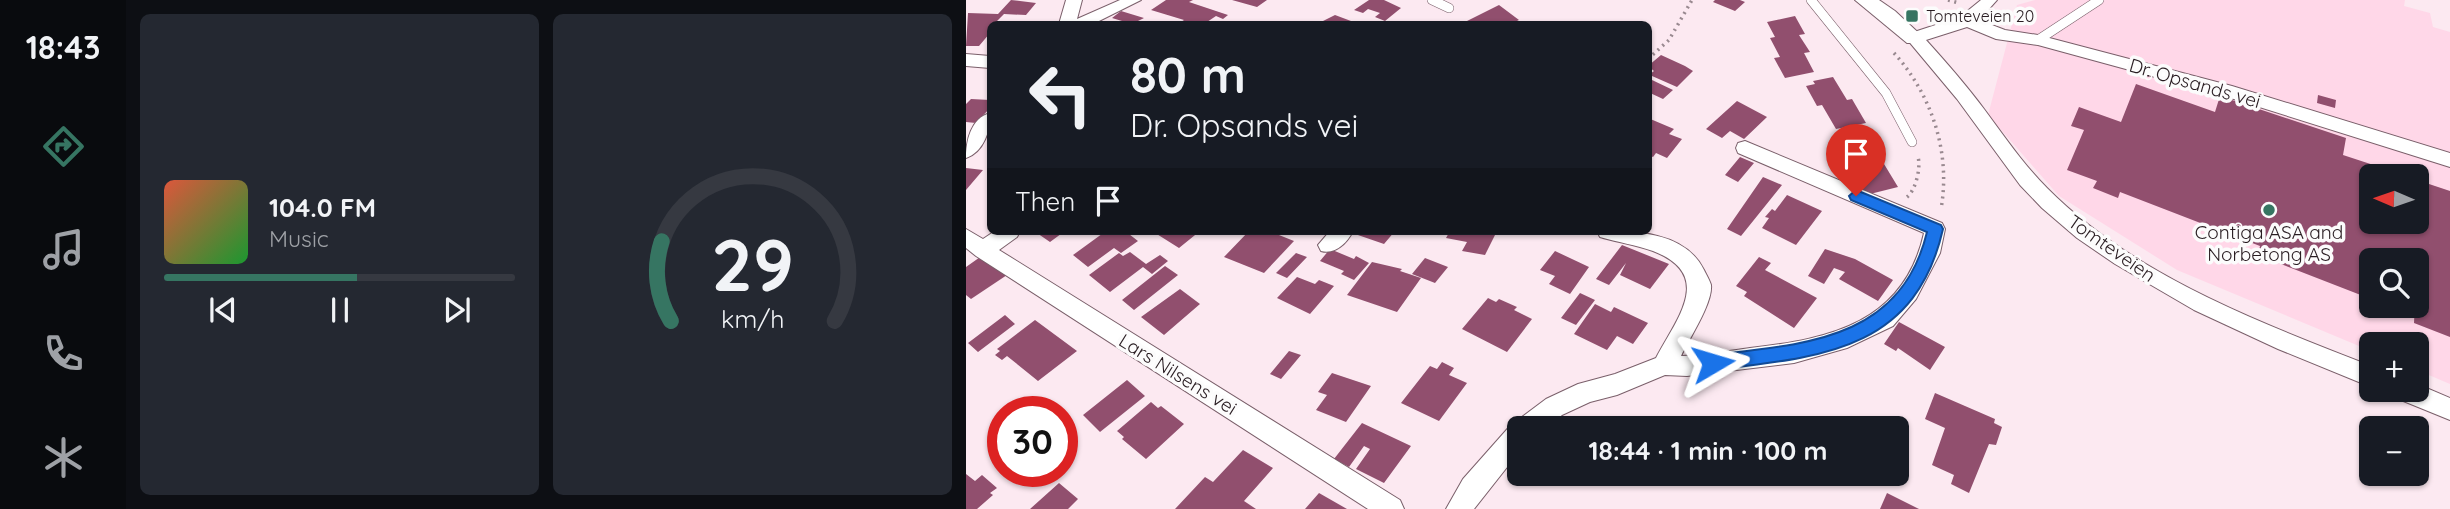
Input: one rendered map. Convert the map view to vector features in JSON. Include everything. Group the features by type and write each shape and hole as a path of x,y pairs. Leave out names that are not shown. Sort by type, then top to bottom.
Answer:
{"street":[{"path":"1068,21 1074,0"},
{"path":"1087,21 1133,0"},
{"name":"Tomteveien","path":"1865,0 1888,15 1914,38 1972,105 2003,152 2048,202 2092,238 2159,281 2270,337 2359,372"},
{"path":"1914,38 1968,21 1984,10 1989,0"},
{"name":"Dr. Opsands vei","path":"1968,21 2002,34 2038,40 2225,90 2450,160"},
{"path":"966,60 987,62"},
{"path":"966,151 987,123"},
{"path":"1543,416 1554,407 1586,392 1617,384 1664,365 1687,366 1794,353 1839,341 1885,318 1908,293 1930,253 1936,229 1745,148"},
{"path":"974,244 999,235"},
{"path":"1622,235 1661,245 1690,264 1700,285 1695,304 1664,365"},
{"name":"Lars Nilsens vei","path":"974,244 1391,509"},
{"path":"2429,400 2450,409"},
{"path":"1459,509 1472,488 1507,448"}],"lane":[{"path":"1432,0 1448,8"},
{"path":"1811,0 1885,93 1912,142"},
{"path":"2038,40 2099,0"}],"path":[{"path":"1652,55 1669,40 1692,0"},
{"path":"1903,61 1917,80 1926,101 1942,153 1944,200 1936,229"},
{"path":"1893,209 1912,193 1920,162 1912,142"}],"shaded area":[{"path":"2035,0 2405,0 2404,6 2430,13 2433,27 2450,32 2450,384 2429,375 2429,332 2359,332 2359,346 2177,270 2059,196 1988,115 2017,5"}],"building":[{"path":"1011,0 1036,3 1026,15 1004,14 997,21 987,21 987,37 979,46 966,46 968,13 998,14"},
{"path":"1166,0 1193,0 1189,2 1228,15 1223,19 1216,16 1208,21 1182,21 1151,10"},
{"path":"1232,0 1267,0 1257,7"},
{"path":"1369,0 1384,0 1401,8 1385,21 1375,17 1380,13 1368,9 1363,13 1354,10"},
{"path":"1713,2 1745,2 1735,11"},
{"path":"1499,5 1519,20 1517,21 1467,21"},
{"path":"1121,11 1144,18 1138,21 1122,21 1112,18"},
{"path":"1335,15 1351,21 1323,21"},
{"path":"1795,16 1805,34 1799,35 1810,52 1804,53 1814,72 1785,78 1774,58 1780,57 1770,38 1775,37 1767,22"},
{"path":"1661,55 1693,71 1677,87 1652,76 1652,63"},
{"path":"1833,77 1847,100 1852,99 1866,123 1836,129 1822,105 1817,106 1806,86 1815,84 1813,81"},
{"path":"1652,80 1673,90 1663,99 1652,94"},
{"name":"Contiga ASA and Norbetong AS","path":"2136,84 2215,112 2220,96 2346,138 2343,155 2370,164 2359,164 2359,234 2429,234 2429,184 2450,191 2450,337 2414,323 2414,318 2429,318 2429,248 2359,248 2359,294 2258,255 2260,246 2120,192 2118,198 2093,188 2097,181 2067,170 2084,130 2071,126 2079,107 2121,122"},
{"path":"2318,95 2336,100 2335,108 2317,103"},
{"path":"971,99 987,100 987,111 976,123 966,122 966,104"},
{"path":"1737,101 1767,117 1744,139 1730,131 1722,138 1706,129"},
{"path":"1652,120 1674,129 1669,134 1682,139 1667,158 1656,153 1653,157"},
{"path":"1860,134 1875,160 1881,159 1898,187 1866,195 1850,166 1844,167 1832,145 1841,143 1839,139"},
{"path":"1740,157 1754,163 1738,182 1725,175"},
{"path":"966,168 983,170 966,190"},
{"path":"1763,177 1782,185 1741,236 1727,229"},
{"path":"1787,195 1822,211 1796,245 1762,228 1769,218 1765,217 1772,209 1775,211"},
{"path":"1040,235 1060,235 1050,242"},
{"path":"1100,235 1130,235 1138,241 1121,253 1114,248 1088,267 1073,255"},
{"path":"1158,235 1195,235 1179,248"},
{"path":"1245,235 1279,235 1294,241 1264,273 1224,257"},
{"path":"1358,235 1392,235 1384,244"},
{"path":"1448,235 1495,235 1485,255 1462,251 1467,242 1446,238"},
{"path":"1622,245 1669,264 1650,289 1620,275 1626,263 1609,285 1596,279"},
{"path":"1330,249 1354,259 1356,256 1369,263 1354,280 1341,274 1344,271 1320,261"},
{"path":"1825,249 1855,259 1893,280 1878,301 1839,279 1845,272 1834,268 1824,284 1808,276"},
{"path":"1555,251 1589,267 1570,294 1549,284 1555,276 1540,270"},
{"path":"1130,252 1146,264 1160,255 1168,261 1152,274 1143,267 1110,292 1089,275 1119,253 1123,256"},
{"path":"1296,253 1307,257 1287,278 1276,273"},
{"path":"983,255 1007,275 971,299 966,295 966,267"},
{"path":"1759,257 1771,263 1765,270 1817,298 1794,328 1744,296 1747,292 1736,286"},
{"path":"1425,258 1448,267 1435,283 1412,274"},
{"path":"1372,262 1402,269 1400,271 1421,278 1397,312 1347,295"},
{"path":"1165,266 1178,275 1134,310 1122,300"},
{"path":"1297,277 1315,284 1319,280 1334,286 1310,314 1277,298"},
{"path":"1180,289 1200,304 1164,335 1141,317"},
{"path":"1580,293 1595,300 1576,325 1561,318"},
{"path":"1488,298 1496,302 1499,299 1517,307 1514,310 1532,319 1507,352 1462,329"},
{"path":"1595,304 1611,312 1614,307 1648,323 1633,344 1617,336 1607,350 1574,334"},
{"path":"1005,315 1015,324 978,352 968,343"},
{"path":"1035,320 1077,351 1038,381 1007,356 1002,360 995,355 1000,351 997,349"},
{"path":"1899,322 1945,347 1930,370 1898,348 1896,351 1884,344"},
{"path":"1289,351 1301,355 1281,379 1270,374"},
{"path":"1442,362 1454,368 1449,375 1467,383 1439,421 1401,403 1430,366 1437,369"},
{"path":"1332,373 1371,386 1346,422 1316,410 1327,395 1318,392"},
{"path":"1127,380 1145,396 1100,432 1083,415"},
{"path":"1935,393 1995,419 1994,423 2002,427 1996,445 1989,444 1969,493 1951,484 1954,475 1932,465 1945,428 1925,419"},
{"path":"1151,402 1158,408 1161,406 1184,424 1146,459 1122,439 1124,437 1117,431"},
{"path":"1362,423 1411,446 1384,483 1356,469 1370,449 1364,446 1349,467 1334,459"},
{"path":"1243,450 1273,468 1244,501 1256,509 1175,509 1205,477 1213,482"},
{"path":"966,474 975,481 982,475 987,479 987,487 997,488 977,509 966,509"},
{"path":"1055,487 1064,487 1078,499 1068,509 1030,509"},
{"path":"1319,493 1347,509 1305,509"},
{"path":"1887,493 1919,509 1880,509"}],"place":[{"name":"Tomteveien 20","path":"1912,16"},
{"name":"Contiga ASA and Norbetong AS","path":"2269,210"}],"route":[{"path":"1713,363 1794,353 1839,341 1885,318 1908,293 1930,253 1936,229 1856,196"}]}
